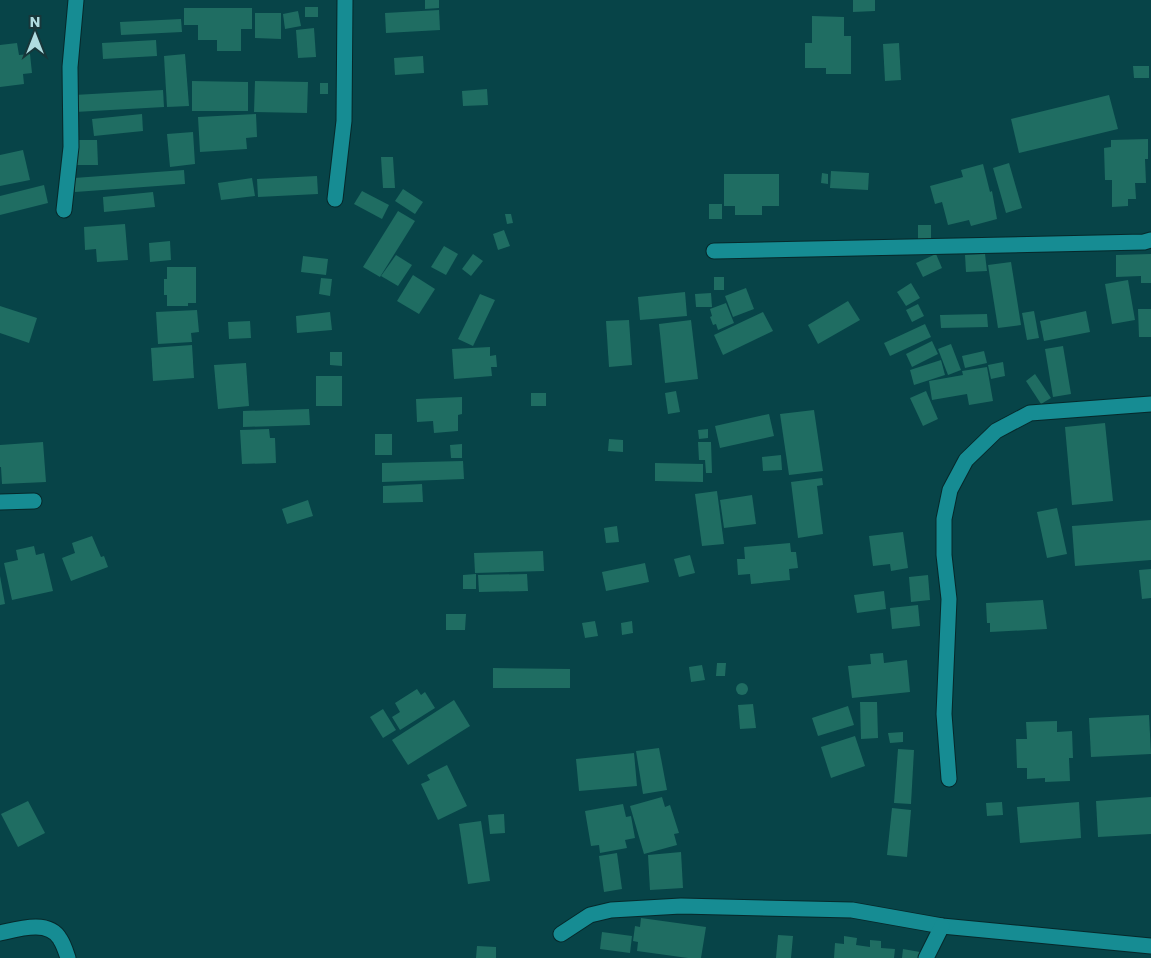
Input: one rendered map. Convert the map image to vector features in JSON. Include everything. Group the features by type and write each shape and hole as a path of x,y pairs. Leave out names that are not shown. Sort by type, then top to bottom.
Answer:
{"street":[{"path":"64,210 70,147 70,67 76,0"},
{"path":"334,199 344,121 345,0"},
{"path":"714,251 1144,242 1151,240"},
{"path":"949,779 944,714 949,600 944,555 944,519 950,490 966,460 996,431 1030,413 1151,404"},
{"path":"0,502 34,502"},
{"path":"561,934 590,916 611,910 682,906 852,910 942,926 1151,946"},
{"path":"926,958 942,926"},
{"path":"0,933 24,928 40,928 53,931 60,938 68,958"}],"building":[{"path":"425,0 439,0 439,8 425,9"},
{"path":"853,0 875,0 875,11 853,12"},
{"path":"305,7 318,7 318,17 305,17"},
{"path":"184,8 252,8 252,29 241,29 241,51 217,51 217,40 198,40 198,25 184,25"},
{"path":"439,10 440,30 386,33 385,13"},
{"path":"298,11 301,26 285,29 283,14"},
{"path":"255,13 281,13 281,39 255,38"},
{"path":"812,16 844,17 844,36 851,36 851,74 826,74 826,68 805,68 805,43 812,43"},
{"path":"181,19 182,32 121,35 120,22"},
{"path":"314,28 316,57 298,58 296,30"},
{"path":"156,40 157,56 103,59 102,43"},
{"path":"17,43 19,55 30,54 32,73 23,74 24,84 0,87 0,45"},
{"path":"899,43 901,80 885,81 883,44"},
{"path":"185,54 189,106 167,107 164,56"},
{"path":"423,56 424,73 395,75 394,58"},
{"path":"1133,66 1149,66 1149,78 1134,78"},
{"path":"192,81 248,82 248,111 192,111"},
{"path":"255,81 308,82 307,113 254,112"},
{"path":"320,83 328,83 328,94 320,94"},
{"path":"487,89 488,105 463,106 462,91"},
{"path":"163,90 164,107 75,112 74,95"},
{"path":"1109,95 1118,129 1019,153 1011,119"},
{"path":"142,114 143,131 94,136 92,119"},
{"path":"256,114 257,137 246,138 247,149 200,152 198,117"},
{"path":"193,132 195,164 170,167 167,134"},
{"path":"1148,139 1148,159 1145,159 1146,183 1135,183 1136,199 1128,199 1128,206 1112,207 1112,180 1105,180 1104,148 1111,147 1111,140"},
{"path":"76,140 97,140 98,165 77,165"},
{"path":"23,150 30,180 0,186 0,155"},
{"path":"381,157 393,157 395,188 383,188"},
{"path":"1009,163 1022,208 1006,213 993,168"},
{"path":"983,164 990,192 992,191 997,219 971,226 969,220 948,225 942,202 935,204 930,186 963,177 961,170"},
{"path":"184,170 185,184 75,192 74,178"},
{"path":"831,171 869,173 868,190 830,188"},
{"path":"822,173 828,174 828,184 821,183"},
{"path":"724,174 779,174 779,206 762,206 762,215 735,215 735,206 724,206"},
{"path":"317,176 318,194 258,197 257,179"},
{"path":"252,178 255,196 221,200 218,183"},
{"path":"44,185 48,203 0,215 0,196"},
{"path":"403,189 423,202 415,214 395,201"},
{"path":"362,191 389,205 382,219 354,204"},
{"path":"153,192 155,207 104,212 103,197"},
{"path":"709,204 722,204 722,219 709,219"},
{"path":"398,211 415,221 380,277 363,267"},
{"path":"505,214 511,214 513,223 507,224"},
{"path":"125,224 128,260 97,262 96,249 85,250 84,227"},
{"path":"918,225 931,225 931,239 918,239"},
{"path":"504,230 510,246 498,250 493,234"},
{"path":"170,241 171,260 150,262 149,243"},
{"path":"444,246 458,254 446,275 431,267"},
{"path":"473,254 483,261 471,276 462,269"},
{"path":"936,254 942,268 923,277 916,263"},
{"path":"985,254 987,271 966,272 965,255"},
{"path":"1151,254 1151,283 1141,283 1141,276 1116,277 1116,255"},
{"path":"396,255 412,265 398,286 381,276"},
{"path":"303,256 328,259 326,275 301,272"},
{"path":"1011,262 1021,325 998,328 988,265"},
{"path":"167,267 196,267 196,303 188,303 188,306 167,306 167,295 164,295 164,279 167,279"},
{"path":"413,275 435,289 419,314 397,301"},
{"path":"714,277 724,277 724,290 714,290"},
{"path":"321,278 332,279 330,296 319,294"},
{"path":"1128,280 1135,320 1112,324 1105,284"},
{"path":"911,283 920,298 906,306 897,292"},
{"path":"746,288 754,309 733,317 725,296"},
{"path":"685,292 687,316 640,320 638,297"},
{"path":"711,293 712,307 696,307 695,294"},
{"path":"480,294 495,300 473,346 458,339"},
{"path":"848,301 860,320 818,344 808,325"},
{"path":"726,303 734,323 718,330 716,324 713,325 710,309"},
{"path":"918,304 924,316 912,322 906,310"},
{"path":"0,306 37,318 29,343 0,333"},
{"path":"1138,309 1151,309 1151,337 1139,337"},
{"path":"197,310 199,332 191,333 192,342 158,344 156,312"},
{"path":"1034,311 1039,338 1027,340 1022,313"},
{"path":"1086,311 1090,332 1044,341 1040,321"},
{"path":"330,312 332,330 297,333 296,316"},
{"path":"763,312 773,331 723,355 714,335"},
{"path":"987,314 988,327 941,328 940,315"},
{"path":"629,320 632,365 609,367 606,321"},
{"path":"691,320 698,379 665,383 659,324"},
{"path":"250,321 251,338 229,339 228,322"},
{"path":"925,324 931,337 890,356 884,343"},
{"path":"932,341 938,354 912,367 906,354"},
{"path":"951,344 961,370 948,375 938,349"},
{"path":"192,345 194,378 153,381 151,348"},
{"path":"1063,346 1071,394 1053,397 1045,349"},
{"path":"490,347 490,356 496,355 497,367 491,367 492,376 454,379 452,349"},
{"path":"984,351 987,363 965,368 962,356"},
{"path":"330,352 342,352 342,366 330,365"},
{"path":"941,360 945,375 914,385 910,370"},
{"path":"1003,362 1005,376 991,379 988,365"},
{"path":"246,363 249,406 218,409 214,365"},
{"path":"987,367 993,401 969,405 967,394 932,400 929,381 963,375 962,371"},
{"path":"1035,374 1051,398 1041,404 1026,381"},
{"path":"316,376 342,376 342,406 316,406"},
{"path":"676,391 680,412 668,414 665,393"},
{"path":"926,391 938,419 923,426 910,398"},
{"path":"531,393 546,393 546,406 531,406"},
{"path":"462,397 462,414 458,415 458,431 434,433 433,421 417,422 416,399"},
{"path":"309,409 310,425 243,427 243,411"},
{"path":"814,410 823,471 789,475 780,414"},
{"path":"769,414 774,436 720,448 715,426"},
{"path":"1105,423 1113,501 1072,505 1065,427"},
{"path":"269,429 270,438 275,438 276,463 242,464 240,430"},
{"path":"708,429 708,438 699,439 698,430"},
{"path":"375,434 392,434 392,455 375,455"},
{"path":"609,439 623,440 623,452 608,451"},
{"path":"43,442 46,482 2,484 0,445"},
{"path":"698,442 711,442 712,473 706,473 705,460 699,460"},
{"path":"462,444 462,458 451,458 450,445"},
{"path":"781,455 782,470 763,471 762,457"},
{"path":"463,461 464,479 382,482 382,463"},
{"path":"655,463 703,464 703,482 655,481"},
{"path":"822,478 823,485 817,486 823,534 798,538 791,482"},
{"path":"422,484 423,502 383,503 383,486"},
{"path":"717,491 724,544 702,546 695,494"},
{"path":"752,495 756,524 724,528 720,500"},
{"path":"308,500 313,516 287,524 282,509"},
{"path":"1057,508 1067,554 1047,558 1037,512"},
{"path":"1151,520 1151,560 1075,566 1072,526"},
{"path":"617,526 619,542 606,543 604,528"},
{"path":"903,532 908,568 891,571 890,564 873,566 869,536"},
{"path":"92,536 101,557 104,556 108,567 71,581 62,558 75,553 72,543"},
{"path":"790,543 791,552 796,552 798,568 789,569 790,580 751,584 750,574 738,575 737,559 745,559 744,547"},
{"path":"34,546 36,555 44,553 53,591 12,600 4,563 18,560 16,550"},
{"path":"543,551 544,571 475,573 474,553"},
{"path":"690,555 695,573 679,577 674,559"},
{"path":"645,563 649,582 606,591 602,572"},
{"path":"1151,569 1151,598 1142,599 1139,570"},
{"path":"476,574 476,589 463,589 463,575"},
{"path":"527,574 528,591 479,592 478,575"},
{"path":"928,575 930,600 911,602 909,577"},
{"path":"0,576 5,604 0,605"},
{"path":"884,591 886,609 857,613 854,595"},
{"path":"1043,600 1047,629 990,632 990,623 987,623 986,603"},
{"path":"918,605 920,626 892,629 890,608"},
{"path":"446,614 466,614 465,630 446,630"},
{"path":"595,621 598,636 585,638 582,623"},
{"path":"632,621 633,633 622,635 621,623"},
{"path":"883,653 884,663 907,660 910,692 852,698 848,666 871,664 870,654"},
{"path":"717,663 726,663 725,676 716,676"},
{"path":"702,665 705,680 691,682 689,667"},
{"path":"493,668 570,669 570,688 493,688"},
{"path":"740,683 744,683 748,689 744,695 740,695 736,691 736,687"},
{"path":"417,689 421,695 425,692 435,708 400,730 392,717 400,712 395,703"},
{"path":"454,700 470,726 408,765 392,740"},
{"path":"860,702 877,702 878,738 861,739"},
{"path":"753,704 756,728 740,729 738,705"},
{"path":"848,706 854,725 818,736 812,718"},
{"path":"383,709 396,730 383,738 370,717"},
{"path":"1149,715 1151,754 1091,757 1089,718"},
{"path":"1057,721 1057,732 1072,731 1073,758 1069,758 1070,781 1045,782 1045,778 1027,779 1027,768 1017,768 1016,739 1027,739 1026,722"},
{"path":"903,732 903,742 890,743 888,733"},
{"path":"855,736 865,766 831,778 821,747"},
{"path":"659,748 667,790 643,794 636,751"},
{"path":"898,749 914,750 911,804 894,803"},
{"path":"634,753 637,786 579,791 576,759"},
{"path":"447,765 467,806 438,820 421,784 430,780 427,775"},
{"path":"662,797 665,807 670,805 679,833 674,834 677,845 644,854 630,806"},
{"path":"1151,797 1151,834 1098,837 1096,801"},
{"path":"28,801 45,833 18,847 1,814"},
{"path":"1002,802 1003,815 987,816 986,803"},
{"path":"1079,802 1081,838 1020,843 1017,807"},
{"path":"623,804 626,817 631,816 635,838 625,840 627,848 600,853 599,845 591,846 585,811"},
{"path":"892,808 911,810 907,857 887,855"},
{"path":"504,814 505,833 490,834 488,815"},
{"path":"481,821 490,881 468,884 459,824"},
{"path":"681,852 683,888 650,890 648,855"},
{"path":"617,853 622,889 604,892 599,856"},
{"path":"641,918 706,927 701,958 637,951 638,942 633,941 635,926 640,927"},
{"path":"602,932 632,936 630,953 600,949"},
{"path":"778,935 793,936 791,958 776,958"},
{"path":"844,936 857,938 856,945 870,947 870,940 881,941 881,948 895,949 894,958 834,958 835,943 844,944"},
{"path":"477,946 496,947 496,958 476,958"},
{"path":"903,949 920,952 919,958 902,958"}]}
